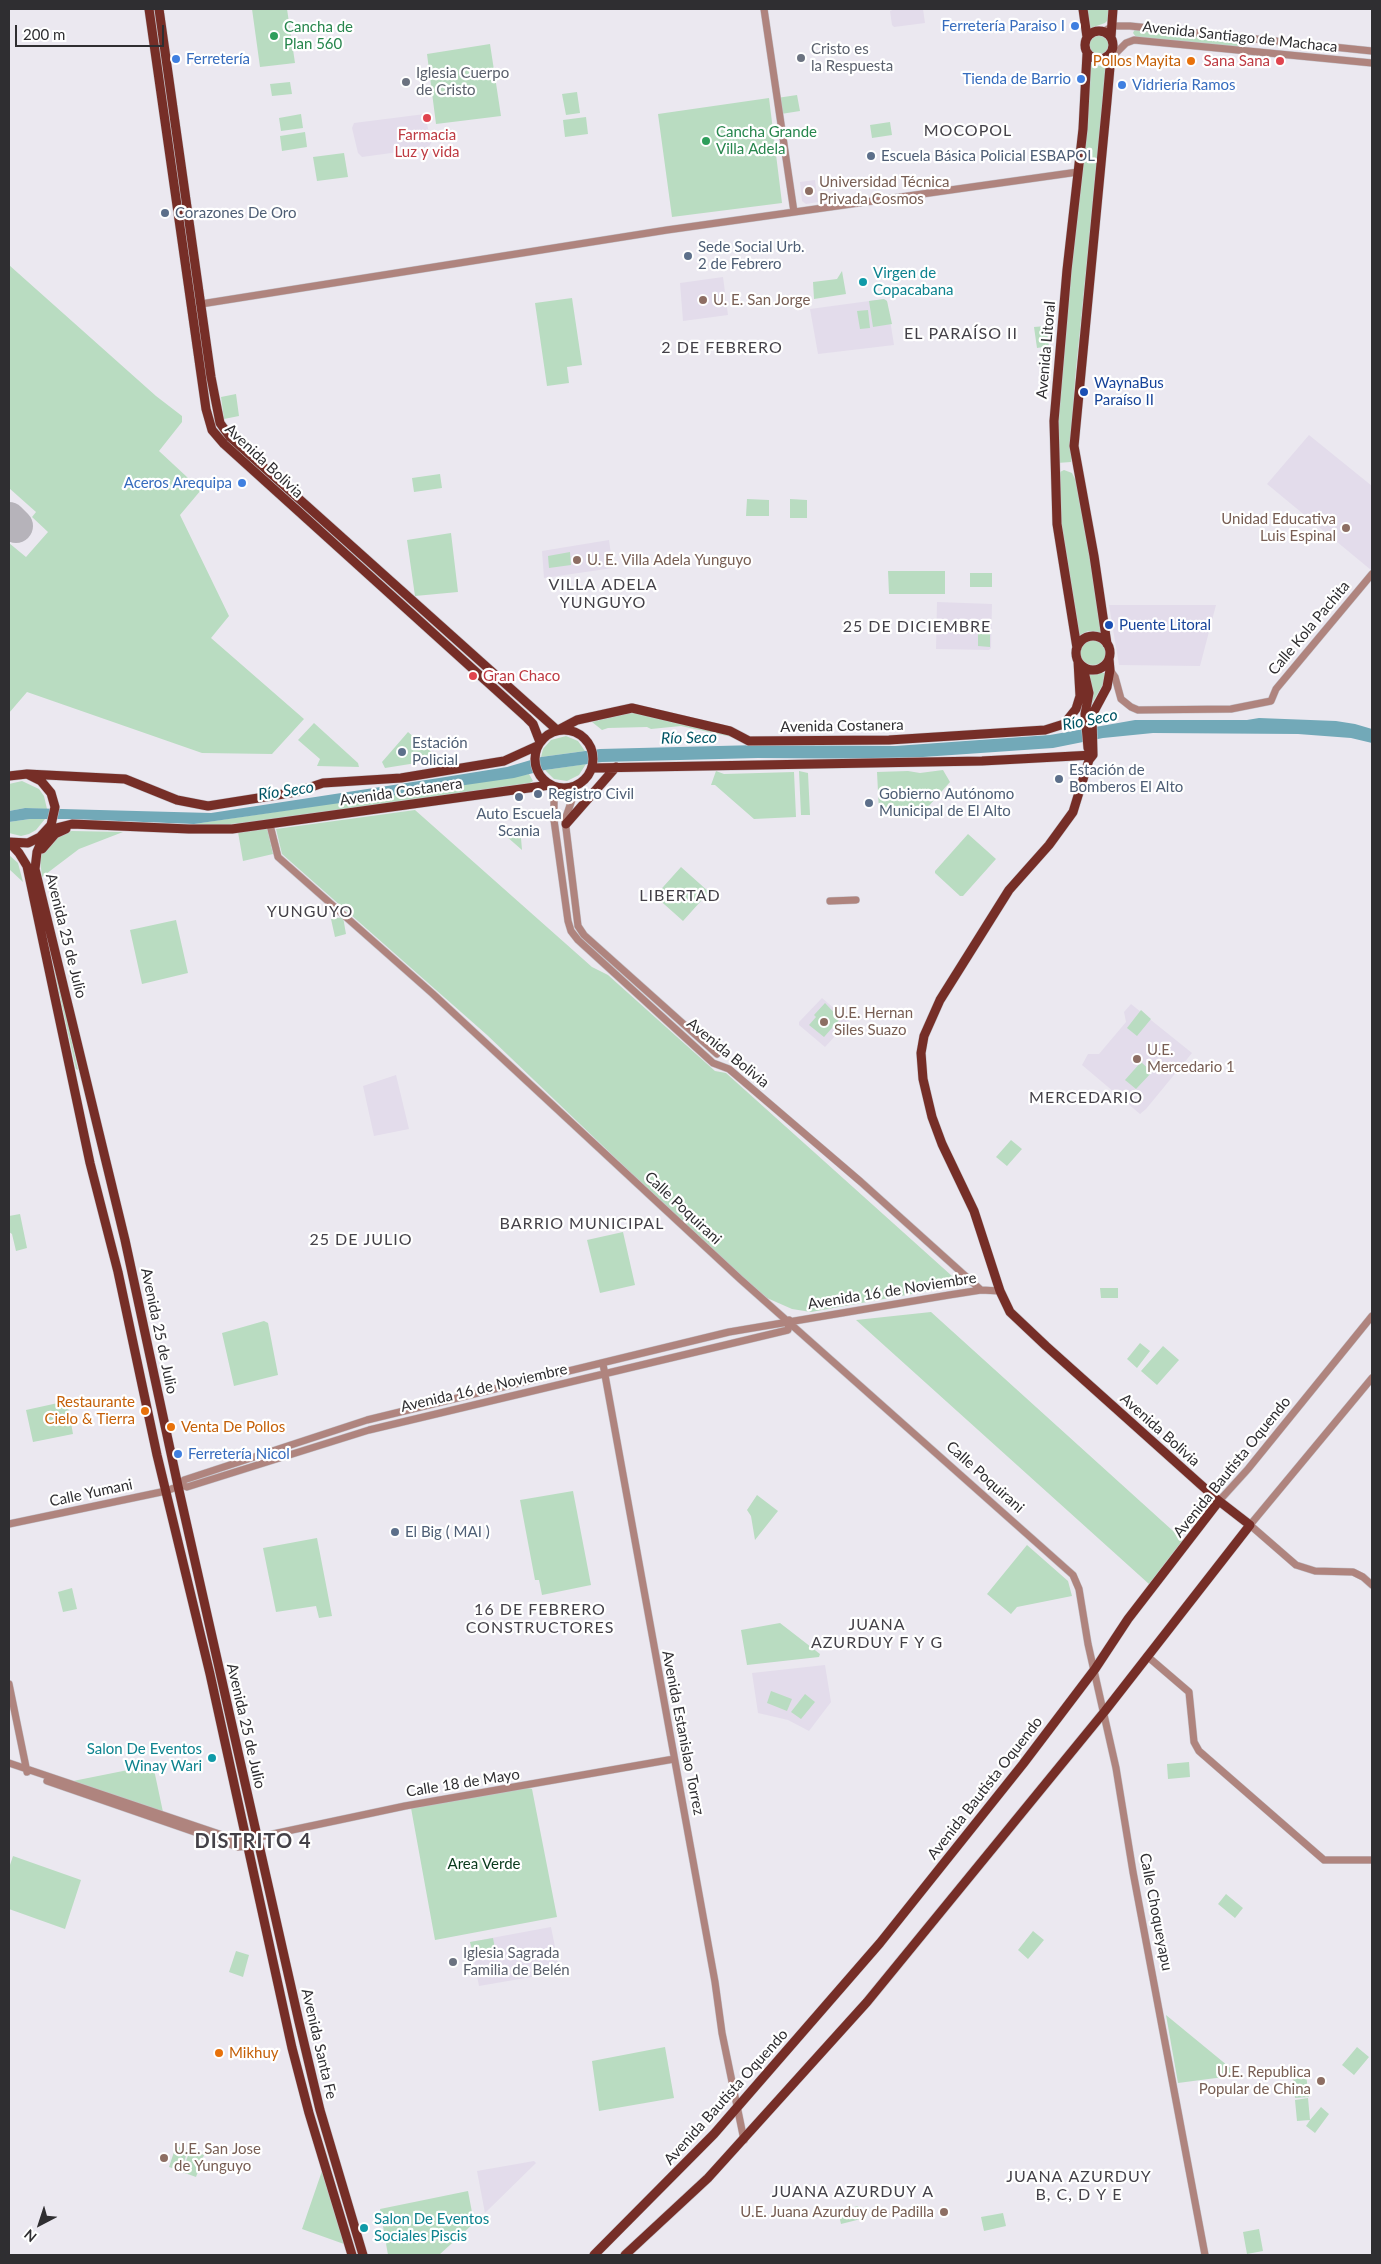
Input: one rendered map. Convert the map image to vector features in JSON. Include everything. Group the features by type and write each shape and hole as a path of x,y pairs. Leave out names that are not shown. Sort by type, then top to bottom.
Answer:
{"main road":[{"name":"Avenida Bolivia","path":"149,9 206,409 212,430 224,444 528,718 533,724 537,746"},
{"name":"Avenida Bolivia","path":"159,9 218,416 225,432 558,730"},
{"path":"1083,9 1087,37 1085,46 1088,54 1098,60 1110,55"},
{"path":"1107,34 1112,26 1113,9"},
{"path":"1087,37 1093,32 1107,34"},
{"path":"1089,723 1107,687 1110,670 1094,556 1074,446 1110,55 1113,44 1107,34"},
{"name":"Avenida Litoral","path":"1077,648 1057,524 1053,440 1088,54"},
{"path":"593,766 830,765 1090,757 1090,692 1077,648 1081,641 1088,637 1101,638 1107,644"},
{"path":"1081,664 1098,669 1105,665 1109,658"},
{"name":"Avenida Costanera","path":"558,730 577,720 632,708 730,731 749,741 889,740 1045,730 1064,724 1076,709 1080,696 1081,664"},
{"path":"558,730 579,734 590,744 593,766 588,776 577,785 568,788 550,784 537,770 537,746 547,735 558,730"},
{"name":"Avenida Costanera","path":"9,776 27,774 125,779 177,800 208,806 296,792 323,782 401,778 498,762 537,746"},
{"name":"Avenida Bolivia","path":"1090,757 1067,822 1009,890 940,1000 924,1036 922,1064 932,1117 942,1144 974,1211 1000,1291 1010,1312 1219,1501 1250,1525"},
{"path":"566,824 616,767"},
{"name":"Avenida 25 de Julio","path":"27,774 47,786 55,807 54,819 46,832 34,861 123,1231 258,1841"},
{"name":"Avenida Costanera","path":"9,842 28,843 46,832 72,824 206,829 270,824 550,784"},
{"path":"40,886 39,858 42,848 55,834 66,829 133,827"},
{"name":"Avenida 25 de Julio","path":"9,842 24,859 90,1163 118,1272 166,1491 248,1843"},
{"path":"9,850 20,862 30,887"},
{"name":"Avenida Bautista Oquendo","path":"594,2255 739,2107 880,1944 1005,1788 1095,1669 1128,1619 1219,1501"},
{"path":"625,2255 708,2178 873,1995 1105,1711 1250,1525"},
{"name":"Avenida Santa Fe","path":"258,1841 315,2091 364,2255"},
{"name":"Avenida Santa Fe","path":"248,1843 307,2106 352,2255"}],"street":[{"path":"764,9 794,212"},
{"name":"Avenida Santiago de Machaca","path":"1112,26 1130,26 1372,51"},
{"path":"1130,26 1130,40"},
{"name":"Avenida Santiago de Machaca","path":"1110,55 1115,54 1130,40 1372,63"},
{"path":"201,304 666,230 1078,172"},
{"name":"Calle Kola Pachita","path":"1110,670 1115,677 1121,699 1138,710 1231,709 1271,701 1276,689 1372,574"},
{"name":"Avenida Bolivia","path":"550,784 568,921 571,931 578,940 713,1063 729,1069 861,1182 981,1290"},
{"name":"Avenida Bolivia","path":"577,785 567,811 566,824 578,926 584,935 717,1054"},
{"name":"Calle Poquirani","path":"270,824 278,857 433,994 734,1273 1073,1575"},
{"path":"830,901 856,900"},
{"name":"Avenida 16 de Noviembre","path":"789,1320 788,1330 369,1430 196,1485 180,1486 184,1480 367,1420 729,1332 789,1320 981,1290 1000,1291"},
{"name":"Avenida Bautista Oquendo","path":"1219,1501 1248,1469 1372,1316"},
{"name":"Avenida Estanislao Torrez","path":"603,1364 715,1982 722,2033 739,2107 744,2140"},
{"path":"1250,1525 1372,1378"},
{"name":"Calle Yumani","path":"9,1524 166,1491 180,1486"},
{"name":"Avenida Bolivia","path":"1250,1525 1296,1565 1316,1571 1353,1572 1363,1577 1372,1585"},
{"name":"Calle Choqueyapu","path":"1073,1575 1080,1589 1088,1644 1105,1711 1205,2255"},
{"path":"1147,1656 1189,1692 1194,1742 1199,1751 1324,1860 1372,1860"},
{"path":"9,1684 27,1772"},
{"name":"Calle 18 de Mayo","path":"248,1843 404,1806 674,1759"},
{"path":"9,1763 27,1772"},
{"path":"9,1767 229,1839 248,1843"}],"shaded area":[{"path":"895,9 923,9 925,23 894,27 890,11"},
{"path":"425,114 431,143 428,148 362,157 358,153 352,128 354,123"},
{"name":"Universidad Técnica Privada Cosmos","path":"815,180 818,202 806,204 802,201 800,182"},
{"name":"U. E. San Jorge","path":"723,277 728,315 683,321 680,283"},
{"path":"884,299 887,301 894,345 818,354 810,309"},
{"name":"Unidad Educativa Luis Espinal","path":"1309,435 1372,486 1371,570 1267,484"},
{"name":"U. E. Villa Adela Yunguyo","path":"609,540 613,568 544,578 542,551"},
{"path":"937,602 992,604 991,648 989,650 936,649"},
{"path":"1109,605 1216,605 1200,666 1119,665"},
{"name":"U.E. Hernan Siles Suazo","path":"822,998 849,1021 825,1047 799,1025 799,1022"},
{"name":"U.E. Mercedario 1","path":"1131,1004 1192,1053 1140,1114 1082,1065 1088,1054 1099,1054 1126,1022 1124,1012"},
{"path":"396,1075 409,1129 374,1136 363,1086"},
{"path":"825,1665 831,1702 809,1731 788,1720 758,1713 752,1673"},
{"path":"551,1927 560,1972 479,1986 470,1942"},
{"path":"534,2161 536,2163 485,2213 477,2171"}],"green space":[{"name":"Cancha de Plan 560","path":"252,9 287,9 295,63 260,67"},
{"path":"1085,9 1109,9 1109,19 1105,23 1088,29"},
{"path":"1135,29 1245,40 1247,45 1244,48 1136,37 1133,33"},
{"path":"1099,35 1107,38 1110,46 1107,54 1099,57 1091,54 1088,46 1091,38"},
{"path":"490,44 501,116 436,124 427,54"},
{"path":"1091,63 1100,66 1107,63 1075,379 1071,462 1057,463 1056,427"},
{"path":"290,82 292,94 272,96 270,84"},
{"path":"577,92 580,113 566,115 562,94"},
{"path":"797,95 800,111 781,114 777,98"},
{"path":"769,98 782,203 672,217 658,114"},
{"path":"301,114 303,128 281,131 279,118"},
{"path":"586,117 588,134 565,137 563,120"},
{"path":"890,122 892,135 872,138 870,125"},
{"path":"305,132 307,147 282,151 280,136"},
{"path":"344,153 348,177 317,181 313,157"},
{"path":"9,265 156,396 182,416 182,422 159,451 201,490 180,515 229,616 211,638 304,719 272,754 202,753 27,692 9,713 9,543 26,557 48,532 32,517 36,512 9,488"},
{"path":"842,271 846,294 814,299 813,282 837,279"},
{"path":"572,298 582,365 567,367 569,383 547,386 535,303"},
{"path":"884,299 887,301 892,324 873,327 869,301"},
{"path":"868,310 870,328 860,329 857,311"},
{"path":"1046,326 1049,346 1037,348 1034,327"},
{"path":"236,394 239,416 224,419 221,397"},
{"path":"1064,470 1072,473 1080,489 1103,634 1088,631 1078,636 1061,523 1060,472"},
{"path":"440,474 442,488 414,492 412,478"},
{"path":"747,499 769,500 769,516 746,516"},
{"path":"790,499 807,500 807,518 790,518"},
{"path":"451,533 458,592 415,596 407,540"},
{"path":"570,552 571,565 549,568 548,556"},
{"path":"888,571 945,571 945,594 889,594"},
{"path":"970,573 992,573 992,587 970,587"},
{"path":"978,626 990,626 990,647 978,646"},
{"path":"1093,639 1102,643 1106,652 1102,661 1093,665 1084,661 1080,652 1084,643"},
{"path":"1107,673 1106,679 1090,707 1092,690 1089,674"},
{"path":"633,712 731,734 732,737 681,726 651,729 647,727 608,728 602,730 592,722"},
{"path":"314,723 358,763 359,767 317,766 320,759 298,740"},
{"path":"408,732 435,755 435,760 385,768 382,762"},
{"path":"566,736 578,741 585,751 541,757 543,749 551,740"},
{"path":"586,764 579,775 567,781 554,779 545,770"},
{"path":"943,770 950,782 927,808 879,811 877,772 908,771 920,773"},
{"path":"716,771 724,774 794,772 796,817 754,819 715,785 711,785"},
{"path":"799,771 808,773 810,815 801,815"},
{"path":"529,774 533,781 530,783 276,820 219,825 194,824"},
{"path":"22,781 39,789 44,796 47,809 25,808 9,811 9,784"},
{"path":"415,810 592,967 608,975 715,1071 726,1073 962,1285 811,1312 792,1309 767,1298 722,1260 487,1035 282,854 276,829"},
{"path":"45,819 36,830 29,834 21,836 9,833 9,822"},
{"path":"520,826 522,850 498,829"},
{"path":"267,828 273,854 243,861 238,832"},
{"path":"64,832 123,832 79,849 42,877 40,859 46,846"},
{"path":"968,834 996,859 963,896 960,896 935,871"},
{"path":"9,855 18,863 23,882 9,869"},
{"path":"681,867 709,892 683,921 655,896"},
{"path":"343,917 346,934 335,937 331,919"},
{"path":"43,920 45,920 78,1070 76,1069"},
{"path":"176,920 188,973 142,984 130,930"},
{"path":"825,1003 840,1019 824,1037 809,1025 816,1017 814,1015"},
{"path":"1141,1010 1151,1019 1137,1036 1127,1028"},
{"path":"1141,1062 1152,1072 1136,1089 1125,1080"},
{"path":"1011,1140 1022,1149 1007,1166 996,1157"},
{"path":"20,1214 27,1248 16,1251 12,1234 9,1232 9,1216"},
{"path":"623,1232 635,1285 600,1293 587,1240"},
{"path":"1100,1288 1118,1288 1118,1298 1101,1298"},
{"path":"931,1312 1183,1540 1149,1584 856,1320"},
{"path":"264,1321 268,1323 278,1375 234,1386 222,1333"},
{"path":"1140,1343 1150,1351 1137,1368 1127,1359"},
{"path":"1163,1346 1179,1360 1157,1385 1141,1371"},
{"path":"67,1401 73,1434 33,1442 26,1410"},
{"path":"573,1491 591,1585 542,1595 539,1580 535,1580 520,1500"},
{"path":"757,1495 778,1511 755,1540 751,1516 747,1510"},
{"path":"317,1538 332,1616 319,1618 316,1606 276,1612 263,1548"},
{"path":"1027,1545 1068,1581 1072,1596 1017,1607 1011,1614 987,1594"},
{"path":"72,1588 77,1609 63,1612 58,1592"},
{"path":"780,1623 820,1654 819,1657 747,1665 741,1630"},
{"path":"771,1691 792,1699 787,1711 767,1703"},
{"path":"805,1694 815,1702 801,1719 791,1712"},
{"path":"1189,1762 1190,1777 1168,1779 1167,1764"},
{"path":"153,1765 163,1812 68,1782"},
{"name":"Area Verde","path":"528,1788 532,1789 557,1917 435,1940 411,1808"},
{"path":"13,1856 81,1880 65,1929 9,1909 9,1868"},
{"path":"1226,1894 1243,1908 1235,1918 1218,1904"},
{"path":"1033,1931 1044,1940 1028,1959 1018,1950"},
{"path":"493,1938 496,1954 474,1958 470,1942"},
{"path":"236,1951 249,1955 243,1977 229,1972"},
{"path":"1166,2015 1239,2075 1178,2083"},
{"path":"665,2047 674,2098 599,2111 592,2061"},
{"path":"1357,2047 1369,2057 1354,2075 1342,2065"},
{"path":"1306,2075 1309,2097 1295,2098 1293,2076"},
{"path":"1308,2098 1310,2120 1297,2121 1295,2100"},
{"path":"1321,2107 1329,2114 1315,2133 1306,2126"},
{"path":"176,2146 188,2150 181,2171 169,2167"},
{"path":"190,2150 204,2155 196,2177 182,2172"},
{"path":"322,2171 344,2244 302,2229"},
{"path":"468,2191 474,2223 439,2255 388,2255 380,2209"},
{"path":"858,2206 861,2219 841,2224 838,2211"},
{"path":"1003,2213 1006,2226 984,2231 981,2217"},
{"path":"1259,2229 1263,2251 1247,2254 1243,2232"}],"water":[{"name":"Río Seco","path":"1259,718 1336,721 1355,724 1372,729 1372,743 1351,738 1298,734 1153,733 1103,738 1053,748 894,759 758,758 602,762 545,770 514,778 194,824 68,819 30,819 9,822 9,811 25,808 211,813 507,767 541,757 600,749 757,745 895,746 1050,735 1135,720 1247,720"}],"runway":[{"path":"9,519 16,526"}],"place":[{"name":"Ferretería Paraiso I","path":"1075,26"},
{"name":"Cancha de Plan 560","path":"274,36"},
{"name":"Cristo es la Respuesta","path":"801,58"},
{"name":"Ferretería","path":"176,59"},
{"name":"Pollos Mayita","path":"1191,61"},
{"name":"Sana Sana","path":"1280,61"},
{"name":"Tienda de Barrio","path":"1081,79"},
{"name":"Iglesia Cuerpo de Cristo","path":"406,82"},
{"name":"Vidriería Ramos","path":"1122,85"},
{"name":"Farmacia Luz y vida","path":"427,118"},
{"name":"Cancha Grande Villa Adela","path":"706,141"},
{"name":"Escuela Básica Policial ESBAPOL","path":"871,156"},
{"name":"Universidad Técnica Privada Cosmos","path":"809,191"},
{"name":"Corazones De Oro","path":"165,213"},
{"name":"Sede Social Urb. 2 de Febrero","path":"688,256"},
{"name":"Virgen de Copacabana","path":"863,282"},
{"name":"U. E. San Jorge","path":"703,300"},
{"name":"WaynaBus Paraíso II","path":"1084,392"},
{"name":"Aceros Arequipa","path":"242,483"},
{"name":"Unidad Educativa Luis Espinal","path":"1346,528"},
{"name":"U. E. Villa Adela Yunguyo","path":"577,560"},
{"name":"Puente Litoral","path":"1109,625"},
{"name":"Gran Chaco","path":"473,676"},
{"name":"Estación Policial","path":"402,752"},
{"name":"Estación de Bomberos El Alto","path":"1059,779"},
{"name":"Registro Civil","path":"538,794"},
{"name":"Auto Escuela Scania","path":"519,797"},
{"name":"Gobierno Autónomo Municipal de El Alto","path":"869,803"},
{"name":"U.E. Hernan Siles Suazo","path":"824,1022"},
{"name":"U.E. Mercedario 1","path":"1137,1059"},
{"name":"Restaurante Cielo & Tierra","path":"145,1411"},
{"name":"Venta De Pollos","path":"171,1427"},
{"name":"Ferretería Nicol","path":"178,1454"},
{"name":"El Big ( MAI )","path":"395,1532"},
{"name":"Salon De Eventos Winay Wari","path":"212,1758"},
{"name":"Iglesia Sagrada Familia de Belén","path":"453,1962"},
{"name":"Mikhuy","path":"219,2053"},
{"name":"U.E. Republica Popular de China","path":"1321,2081"},
{"name":"U.E. San Jose de Yunguyo","path":"164,2158"},
{"name":"U.E. Juana Azurduy de Padilla","path":"944,2212"},
{"name":"Salon De Eventos Sociales Piscis","path":"364,2228"}],"district":[{"name":"MOCOPOL","path":"968,131"},
{"name":"EL PARAÍSO II","path":"961,334"},
{"name":"2 DE FEBRERO","path":"722,348"},
{"name":"VILLA ADELA YUNGUYO","path":"603,594"},
{"name":"25 DE DICIEMBRE","path":"917,627"},
{"name":"LIBERTAD","path":"680,896"},
{"name":"YUNGUYO","path":"310,912"},
{"name":"MERCEDARIO","path":"1086,1098"},
{"name":"BARRIO MUNICIPAL","path":"582,1224"},
{"name":"25 DE JULIO","path":"361,1240"},
{"name":"16 DE FEBRERO CONSTRUCTORES","path":"540,1619"},
{"name":"JUANA AZURDUY F Y G","path":"877,1634"},
{"name":"DISTRITO 4","path":"253,1842"},
{"name":"JUANA AZURDUY B, C, D Y E","path":"1079,2186"},
{"name":"JUANA AZURDUY A","path":"853,2192"}]}
